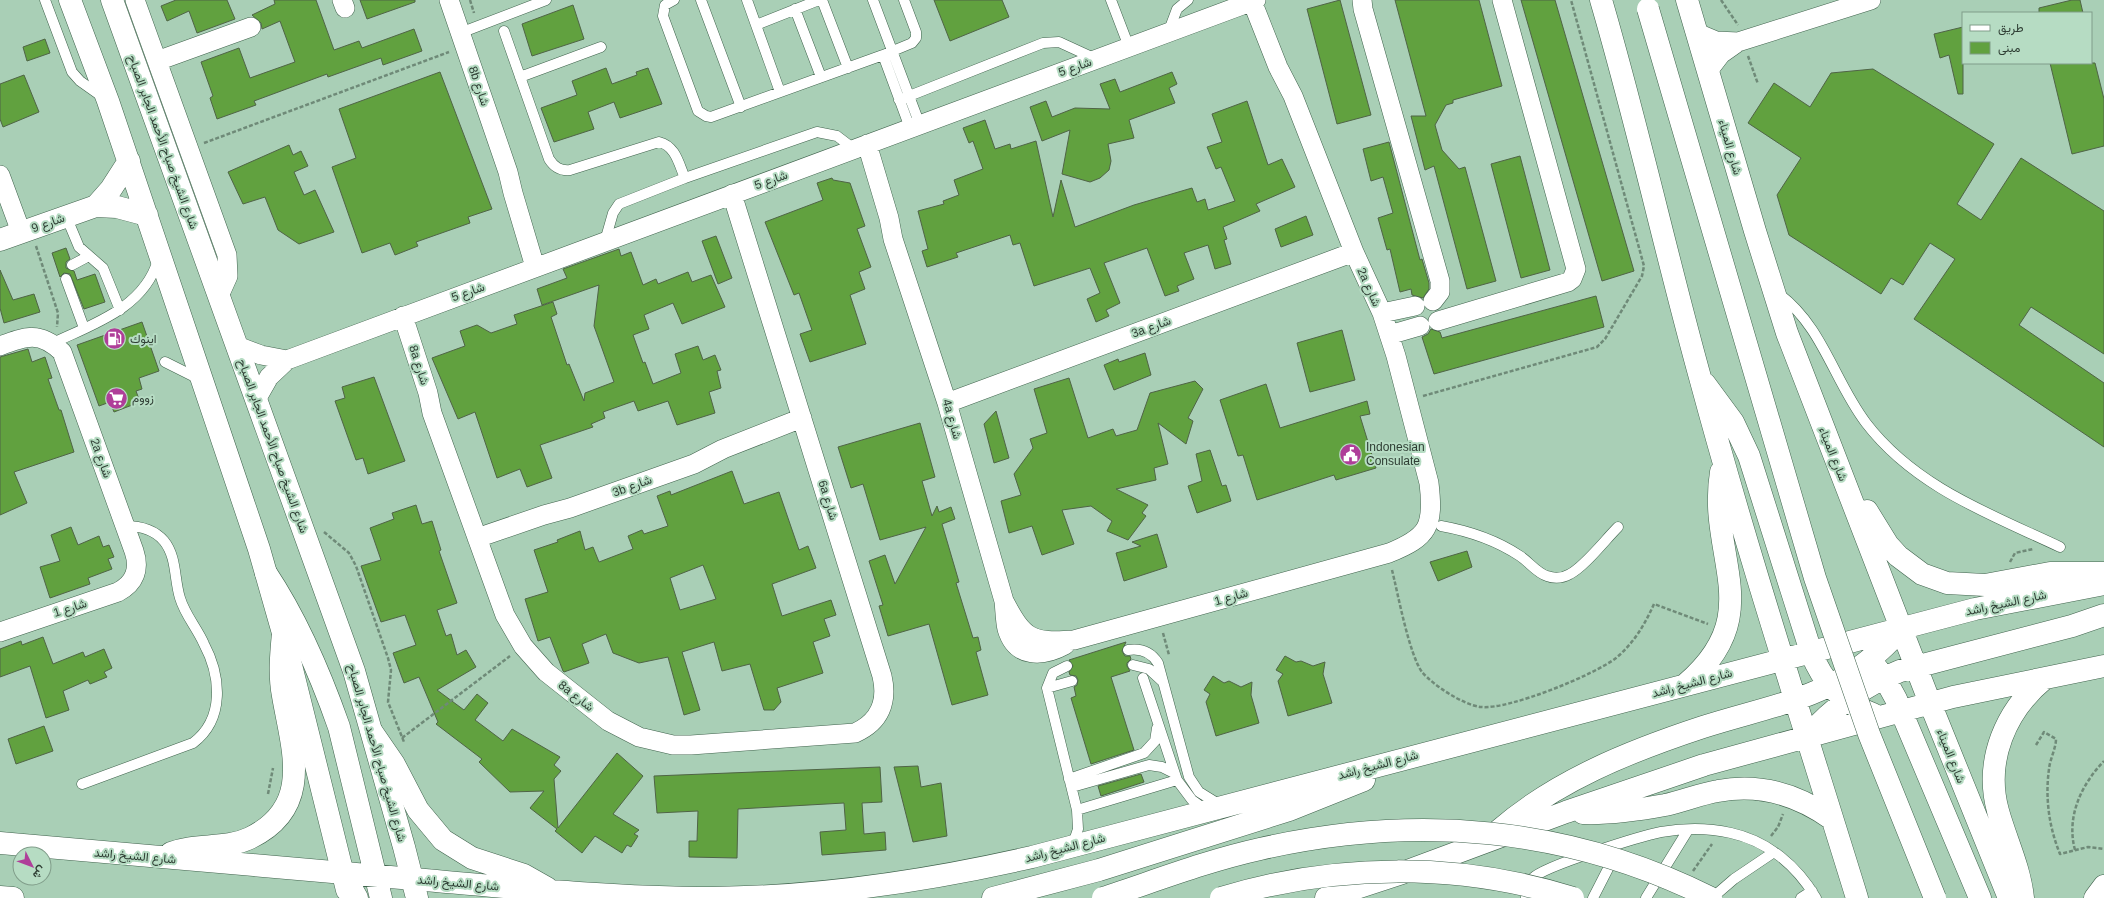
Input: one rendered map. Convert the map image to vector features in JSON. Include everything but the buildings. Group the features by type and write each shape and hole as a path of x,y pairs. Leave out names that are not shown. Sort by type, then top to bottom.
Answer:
{"main road":[{"path":"70,0 129,161 202,381 230,458 266,573 283,633 349,898"},
{"name":"شارع الشيخ صباح الأحمد الجابر الصباح","path":"112,0 354,670 415,888"},
{"path":"1601,0 1634,119 1700,379 1723,462 1782,659 1857,898"},
{"name":"شارع الميناء","path":"1687,0 1786,333 1930,703 2009,898"},
{"path":"1647,4 1789,496 1817,585 1869,734 1935,898"},
{"path":"96,206 111,189 129,161"},
{"name":"شارع 9","path":"0,240 96,206 122,208 147,215"},
{"path":"1700,379 1712,392 1733,422 1749,456 1818,670 1838,693 1862,710 1879,716"},
{"path":"1830,446 1888,545 1910,566 1922,574 1946,583 1972,586 2050,573 2104,573"},
{"path":"1685,684 1705,666 1720,643 1725,630 1731,593 1719,523 1719,492 1723,462"},
{"path":"266,573 296,622 330,700 339,727 381,898"},
{"name":"شارع الشيخ راشد","path":"0,844 375,876 415,888 551,891 621,896 713,898 814,892 876,886 984,868 1072,847 1418,754 1902,628 2030,597 2104,584"},
{"path":"1484,844 1522,812 1564,785 1586,773 1655,744 1701,728 1796,701 1838,693 1916,666 2053,631 2104,615"},
{"path":"1807,736 1827,715 1838,693 1902,628"},
{"path":"158,858 187,848 229,844 251,838 270,825 284,807 293,786 296,763 281,680 283,633"},
{"path":"1844,643 1869,661 1884,677 1901,710 1980,898"},
{"path":"1326,898 1484,844 1566,812 1704,765 1901,710 2104,666"},
{"path":"2023,898 2018,872 1997,809 1994,770 1999,744 2010,718 2025,696 2045,678"},
{"path":"372,732 394,764 418,810 443,840 472,858 524,875 551,891"},
{"path":"993,898 1099,870 1289,810 1362,781 1418,754"},
{"path":"1566,812 1606,813 1646,808 1716,791 1741,788 1766,790 1790,796 1819,809 1832,819"},
{"path":"1103,898 1202,865 1258,849 1340,834 1418,829 1491,833 1563,845 1633,865 1712,898"},
{"path":"1221,898 1291,881 1355,873 1390,871 1432,872 1495,879 1573,898"},
{"path":"343,873 357,898"},
{"path":"2095,898 2104,886"},
{"path":"0,897 13,898"}],"street":[{"path":"135,0 229,261 228,276 219,296"},
{"name":"8b شارع","path":"449,0 508,172 523,201 542,265"},
{"name":"شارع 5","path":"257,398 269,377 287,360 1257,0"},
{"name":"2a شارع","path":"1257,0 1278,67 1293,96 1354,252 1390,335 1429,483 1441,508 1435,530"},
{"path":"1362,0 1365,17 1440,282 1440,292 1433,301"},
{"path":"1390,335 1568,282 1572,279 1576,269 1502,0"},
{"path":"1708,70 1721,54 1738,42 1871,0"},
{"path":"157,62 251,25"},
{"path":"1697,33 1716,41 1738,42"},
{"name":"4a شارع","path":"860,147 893,239 947,402 1004,601 1026,643"},
{"path":"0,175 26,231"},
{"name":"6a شارع","path":"727,196 755,266 882,676 885,696 879,715"},
{"name":"3a شارع","path":"947,402 1354,252"},
{"path":"1382,314 1415,306"},
{"name":"8a شارع","path":"397,318 428,393 432,414 505,615 523,646 546,672 608,721 639,737 656,742 691,745 845,735 864,729 879,715"},
{"path":"0,346 29,337 42,338 53,344"},
{"name":"2a شارع","path":"53,344 62,352 67,364 136,557 136,571 134,577"},
{"path":"237,346 261,355 287,360"},
{"name":"3b شارع","path":"479,543 538,517 570,508 694,464 725,457 804,424"},
{"name":"شارع 1","path":"1026,643 1031,653 1049,653 1074,640 1392,564 1414,542 1435,530"},
{"name":"شارع 1","path":"1,628 118,592 130,583 134,577"}],"lane":[{"path":"46,0 72,72 88,88 108,101"},
{"path":"463,39 479,26 546,0"},
{"path":"674,0 665,5 662,16 698,111 711,117 821,78 912,43 916,38 916,32 904,0"},
{"path":"701,0 741,106"},
{"path":"747,0 780,92"},
{"path":"756,25 819,0"},
{"path":"822,0 848,68"},
{"path":"873,0 909,96 915,127"},
{"path":"1111,0 1129,47"},
{"path":"1168,33 1177,9 1188,0"},
{"path":"796,9 821,78"},
{"path":"504,31 550,159 557,168 570,170 659,142 664,143 672,149 685,178"},
{"path":"899,100 1043,43 1063,43 1096,59"},
{"path":"520,77 601,47"},
{"path":"883,55 899,100 915,127"},
{"path":"605,242 612,213 619,204 685,178 818,132 837,136 860,147"},
{"path":"66,216 76,241 89,256 103,268 120,310"},
{"path":"53,344 120,310 134,299 152,276 160,254"},
{"path":"72,266 89,256"},
{"path":"66,279 84,328"},
{"path":"1773,290 1797,310 1811,327 1855,408 1891,451 1919,475 1951,496 2060,547"},
{"path":"165,362 202,381"},
{"path":"82,784 193,743 200,738 211,724 216,707 217,686 210,657 204,642 186,614 180,599 174,563 168,548 164,541 151,531 134,526 125,526"},
{"path":"1435,530 1475,534 1491,540 1521,556 1545,576 1558,578 1564,577 1576,570 1618,527"},
{"path":"1128,650 1142,650 1154,657 1158,663 1189,777 1199,792 1210,800 1214,808"},
{"path":"1133,665 1150,669 1159,676 1164,687"},
{"path":"1068,666 1053,673 1047,688 1077,810 1078,829 1072,847"},
{"path":"1142,678 1175,776 1192,800 1214,808"},
{"path":"1047,688 1072,681"},
{"path":"1071,783 1144,753 1155,741 1157,724"},
{"path":"1071,783 1149,765 1162,767 1175,776"},
{"path":"1077,810 1175,776"},
{"path":"1646,898 1688,830"},
{"path":"1526,898 1529,884 1539,873 1620,844 1662,832 1688,830 1718,830 1746,838 1774,852 1795,869 1814,895 1801,898"},
{"path":"1593,898 1620,844"},
{"path":"1712,898 1734,879 1774,852"}],"path":[{"path":"470,0 479,26"},
{"path":"1422,397 1597,347 1606,339 1642,276 1644,266 1571,0"},
{"path":"189,149 463,39"},
{"path":"26,231 58,313 58,321 53,344"},
{"path":"321,526 332,539 349,553 356,566 388,658 391,670 388,702 405,745"},
{"path":"2009,565 2015,553 2033,549 2044,539"},
{"path":"1392,564 1413,654 1419,667 1428,678 1450,694 1463,702 1479,707 1504,706 1563,684 1604,666 1615,658 1635,638 1654,604 1725,630"},
{"path":"1384,572 1392,564"},
{"path":"402,738 523,646"},
{"path":"2036,745 2044,732 2056,738 2048,781 2049,819 2060,854 2094,847 2104,849"},
{"path":"2075,850 2071,830 2077,805 2087,782 2104,762"},
{"path":"1760,844 1773,834 1784,812"},
{"path":"1691,873 1707,848 1714,842"}],"place":[{"name":"اينوك","path":"114,339"},
{"name":"زووم","path":"117,398"},
{"name":"Indonesian Consulate","path":"1350,454"}]}
